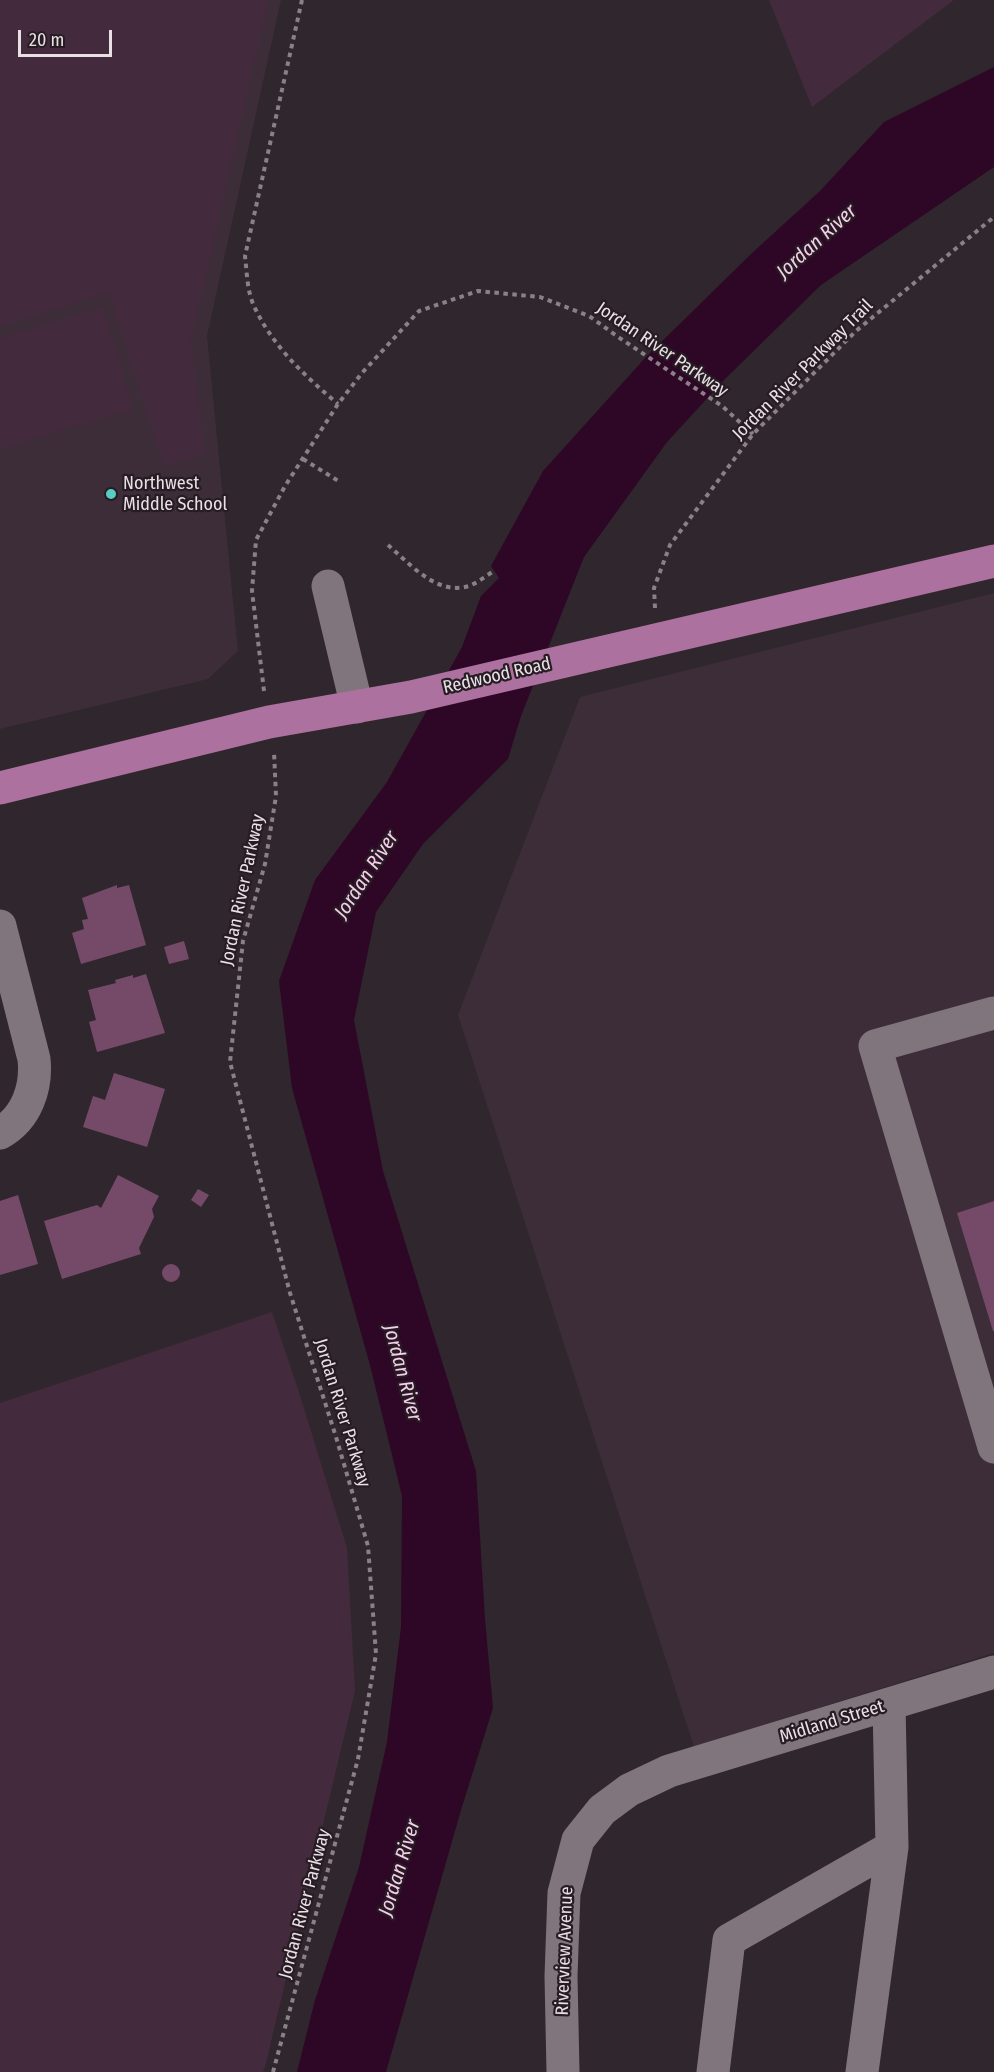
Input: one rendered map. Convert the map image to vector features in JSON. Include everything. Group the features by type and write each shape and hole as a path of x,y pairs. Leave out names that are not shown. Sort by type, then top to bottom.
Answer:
{"main road":[{"name":"Redwood Road","path":"0,788 269,723 411,697 994,561"}],"street":[{"path":"328,586 357,707"},
{"path":"0,926 34,1059 36,1076 25,1107 17,1119 0,1132"},
{"path":"994,1013 875,1046 994,1447"},
{"name":"Midland Street","path":"669,1771 994,1672"},
{"path":"862,2072 892,1847 889,1705"},
{"name":"Riverview Avenue","path":"563,2072 561,1976 564,1893 578,1840 602,1810 628,1790 669,1771"},
{"path":"713,2072 729,1940 892,1847"}],"path":[{"path":"302,0 245,256 246,273 254,305 274,340 302,374 338,404"},
{"name":"Jordan River Parkway Trail","path":"657,639 654,588 670,545 753,434 856,331 994,217"},
{"name":"Jordan River Parkway","path":"260,662 252,591 256,540 285,486 338,404 362,373 418,311 478,291 540,297 589,315 722,406 753,434"},
{"path":"303,459 340,482"},
{"path":"388,545 433,583 450,588 469,586 494,572"},
{"name":"Jordan River Parkway","path":"273,2072 358,1758 375,1654 368,1546 290,1293 230,1062 243,941 265,864 276,796 275,761"}],"shaded area":[{"name":"Northwest Middle School","path":"0,0 281,0 207,336 238,651 208,679 0,729"},
{"path":"0,0 268,0 191,341 205,454 165,466 108,292 0,326"},
{"path":"769,0 954,0 812,107"},
{"path":"103,307 133,409 0,449 0,338"},
{"path":"994,593 994,1653 694,1747 458,1015 580,697"},
{"path":"272,1312 347,1548 355,1691 265,2067 263,2072 0,2072 0,1403"}],"water":[{"name":"Jordan River","path":"994,67 994,167 821,285 725,379 667,442 584,557 521,716 508,759 423,844 376,912 354,1020 383,1171 476,1471 493,1708 461,1810 386,2072 297,2072 315,2000 359,1867 387,1742 401,1627 402,1496 370,1365 292,1088 279,981 315,880 387,782 462,647 481,596 499,578 491,566 543,471 646,357 751,254 820,191 884,122"}],"building":[{"path":"117,885 117,888 129,885 146,945 81,964 72,933 84,929 82,920 88,919 82,898"},
{"path":"184,941 189,959 169,964 164,947"},
{"path":"146,974 165,1033 97,1052 89,1022 96,1020 88,990 116,983 115,980 133,975 133,978"},
{"path":"114,1073 165,1089 147,1147 83,1127 93,1096 105,1100"},
{"path":"118,1175 159,1196 152,1209 154,1217 139,1248 141,1254 62,1279 44,1221 97,1205 101,1208"},
{"path":"198,1189 209,1195 201,1207 191,1200"},
{"path":"18,1195 38,1264 0,1275 0,1201"},
{"path":"994,1201 994,1331 993,1331 957,1213"},
{"path":"171,1264 177,1267 180,1273 177,1279 171,1282 165,1279 162,1273 165,1267"}],"place":[{"name":"Northwest Middle School","path":"111,494"}]}
